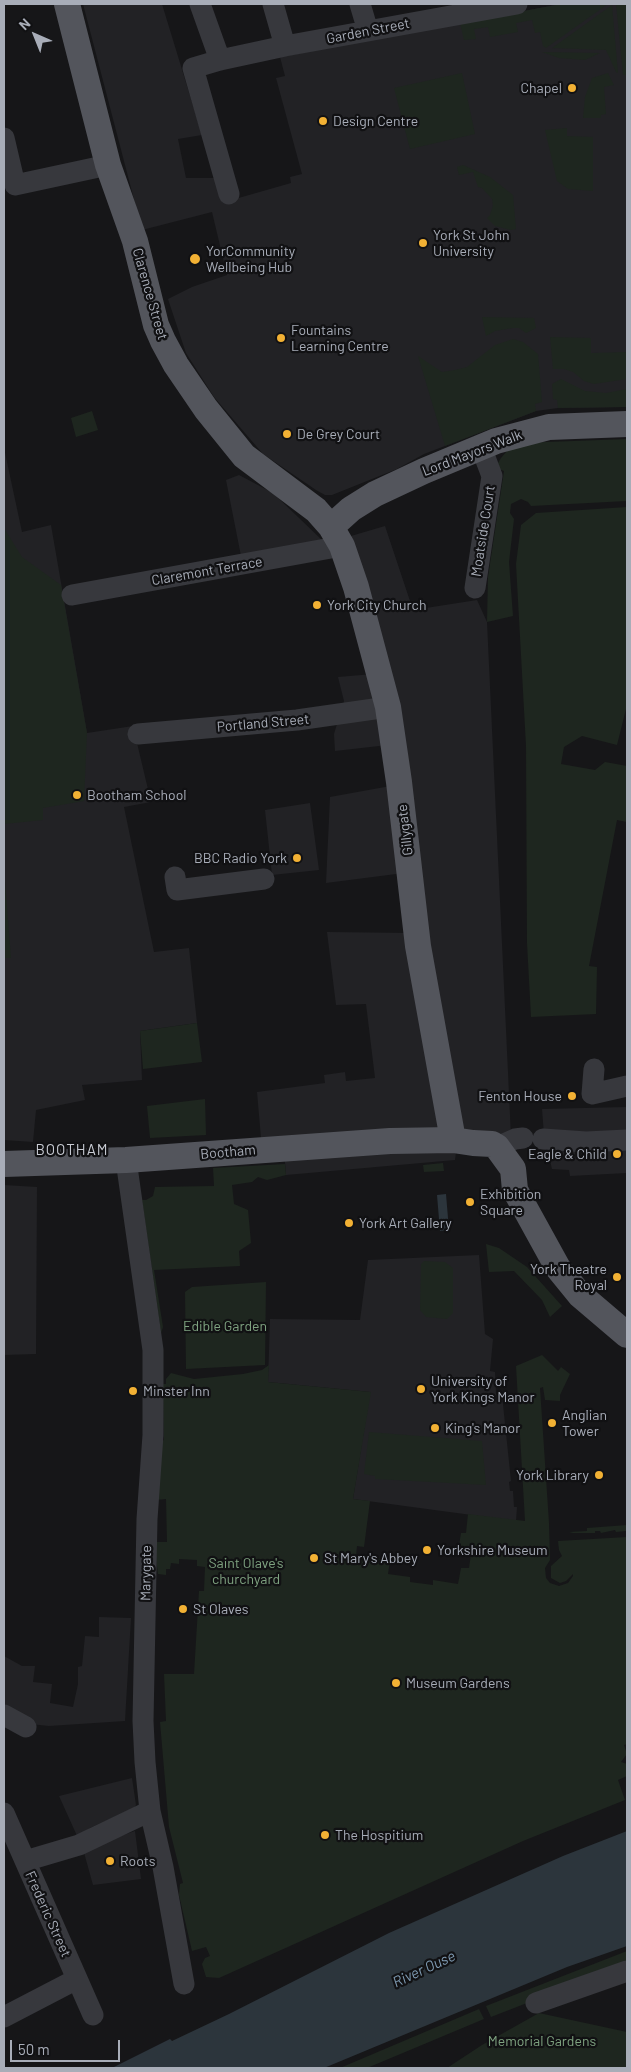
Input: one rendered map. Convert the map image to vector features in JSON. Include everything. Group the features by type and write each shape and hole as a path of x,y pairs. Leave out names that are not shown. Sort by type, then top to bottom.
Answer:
{"main road":[{"name":"Clarence Street","path":"67,4 108,165 134,241 156,325 176,365 206,409 244,456 316,510 336,536"},
{"name":"Lord Mayors Walk","path":"336,536 351,508 375,494 424,471 481,447 512,436 549,428 627,424"},
{"name":"Gillygate","path":"336,536 367,623 388,707 400,782 418,946 474,1143"},
{"name":"Bootham","path":"4,1164 126,1160 339,1144 474,1143"},
{"path":"474,1143 498,1178 515,1190 558,1268 580,1295 627,1336"}],"street":[{"path":"200,4 220,60"},
{"path":"273,4 285,46"},
{"path":"360,4 368,31"},
{"name":"Garden Street","path":"229,194 220,132 193,68 220,60 285,46 517,4"},
{"path":"4,138 15,185 108,165"},
{"name":"Moatside Court","path":"475,588 492,476 481,447"},
{"name":"Claremont Terrace","path":"72,595 336,536"},
{"name":"Portland Street","path":"138,734 297,720 388,707"},
{"path":"174,877 177,890 264,879"},
{"path":"594,1069 592,1094 627,1086"},
{"path":"474,1143 515,1139 586,1142 627,1140"},
{"name":"Marygate","path":"126,1160 153,1350 153,1435 147,1519 143,1721 150,1811 166,1884 184,1984"},
{"path":"4,1715 26,1727"},
{"path":"25,1861 79,1845 150,1811"},
{"name":"Frederic Street","path":"4,1813 93,2015"},
{"path":"536,2003 627,1971"},
{"path":"4,2017 77,1979"}],"shaded area":[{"name":"York St John University","path":"83,4 162,4 202,135 178,139 186,178 215,178 235,199 291,183 290,177 302,174 276,78 285,76 280,57 561,4 627,4 627,407 558,408 536,411 424,454 397,469 332,495 325,495 316,490 263,454 214,397 186,353 168,299 192,287 227,275 212,212 142,230"},
{"name":"Bootham School","path":"4,448 22,532 51,525 87,733 133,726 151,802 124,807 154,952 189,948 197,1023 140,1031 142,1080 82,1085 85,1100 36,1110 33,1142 4,1140"},
{"path":"239,475 273,493 323,541 241,556 226,480"},
{"path":"385,526 413,610 477,600 487,622 511,1137 457,1144 455,1160 286,1175 283,1138 261,1138 257,1092 325,1083 324,1075 345,1072 346,1081 375,1078 366,1004 336,1005 327,932 410,933 404,873 326,883 330,797 396,785 388,745 335,751 334,734 344,701 338,677 373,674 351,536"},
{"path":"310,803 319,870 272,875 265,810"},
{"path":"627,1107 627,1173 570,1176 569,1170 552,1169 544,1135 542,1109"},
{"path":"4,1185 37,1187 36,1354 4,1355"},
{"name":"University of York Kings Manor","path":"479,1255 485,1334 493,1339 490,1371 495,1372 496,1394 502,1395 511,1481 509,1482 510,1491 513,1491 514,1507 517,1507 516,1521 353,1499 370,1392 268,1382 270,1319 360,1320 368,1260"},
{"path":"99,1617 131,1618 125,1721 49,1726 30,1724 4,1708 4,1656 22,1666 35,1666 33,1682 52,1684 50,1703 73,1707 78,1684 78,1667 82,1666 85,1636 99,1637"},
{"path":"132,1778 136,1805 134,1808 90,1828 78,1838 59,1796"},
{"name":"Roots","path":"135,1831 141,1879 93,1885 83,1849"}],"green space":[{"path":"561,4 608,4 546,48 543,46 540,32 535,33 532,20 516,23 518,32 490,37 488,27 474,29 476,39 464,40 460,23"},
{"path":"616,4 627,4 627,75 623,75"},
{"path":"612,5 618,73 606,50 552,48"},
{"path":"542,52 600,53 585,60 559,58"},
{"path":"462,73 475,134 410,149 394,88"},
{"path":"608,73 614,85 604,87 606,114 601,115 601,118 583,118 585,97 592,78"},
{"path":"567,128 567,136 593,137 593,191 568,189 557,181 545,130"},
{"path":"463,165 490,177 513,195 516,229 511,230 495,226 487,218 493,205 492,199 482,188 478,187 473,172 459,175 457,167"},
{"path":"482,317 534,318 536,328 526,333 519,328 513,328 495,331 486,336"},
{"path":"550,337 591,338 591,353 627,352 627,379 594,384 584,381 573,372 564,369 553,369"},
{"path":"513,339 523,342 538,354 542,402 535,404 536,411 445,446 418,356 442,372 455,370 467,367 495,345"},
{"path":"561,379 585,391 606,393 627,389 627,407 558,408 557,400 553,399 552,384"},
{"path":"92,411 98,430 76,437 71,418"},
{"path":"627,439 627,501 531,506 528,502 521,499 511,504 510,513 514,519 509,562 513,616 487,622 488,577 504,471 499,469 498,463 501,458 507,451 519,443"},
{"path":"627,507 627,705 617,745 582,736 564,747 561,764 595,770 605,762 627,766 627,822 617,820 589,966 597,967 596,1014 531,1017 527,943 526,746 516,564 521,525 536,513"},
{"path":"4,528 22,557 61,585 87,733 84,801 43,808 43,820 4,824"},
{"path":"4,869 11,958 4,958"},
{"path":"197,1023 202,1062 143,1069 140,1031"},
{"path":"205,1099 206,1135 150,1138 147,1106"},
{"path":"443,1163 444,1171 424,1172 423,1165"},
{"path":"285,1164 286,1175 267,1180 258,1177 252,1182 232,1185 234,1204 248,1210 251,1243 239,1251 240,1266 154,1270 163,1327 161,1333 142,1200 153,1196 155,1187 214,1186 213,1168"},
{"path":"486,1244 499,1248 527,1267 562,1306 550,1317 542,1300 514,1271 489,1272"},
{"path":"424,1261 445,1262 453,1268 453,1313 447,1319 426,1317 420,1310 421,1264"},
{"name":"Edible Garden","path":"266,1282 265,1365 186,1369 185,1292 192,1287"},
{"name":"Museum Gardens","path":"542,1355 558,1371 561,1367 570,1374 560,1395 560,1401 545,1400 543,1387 540,1388 549,1523 550,1560 545,1568 546,1578 550,1583 559,1586 568,1583 573,1576 573,1574 566,1581 560,1583 551,1578 551,1566 562,1556 558,1541 627,1537 627,1744 624,1745 627,1754 621,1762 627,1764 627,1776 618,1780 625,1800 523,1841 219,1978 206,1977 202,1964 205,1958 210,1956 206,1947 192,1951 179,1895 180,1884 183,1883 169,1827 160,1722 166,1721 164,1674 194,1674 199,1591 204,1591 205,1567 197,1566 197,1560 179,1559 179,1564 171,1563 170,1569 166,1569 166,1575 158,1574 154,1542 167,1542 166,1499 156,1500 161,1442 164,1440 163,1384 166,1384 166,1379 171,1373 194,1379 243,1374 262,1370 269,1365 268,1382 371,1392 353,1499 370,1501 364,1547 357,1546 356,1556 390,1560 388,1574 410,1577 410,1582 433,1585 433,1580 458,1584 461,1568 469,1568 471,1554 458,1552 461,1533 466,1533 468,1514 525,1521 516,1366"},
{"path":"369,1432 482,1441 486,1485 375,1479 375,1476 364,1474"},
{"path":"627,1525 626,1531 616,1532 615,1530 601,1533 600,1531 595,1531 595,1533 569,1532 587,1531 587,1528"},
{"path":"627,1951 627,1964 491,2017 486,2006"},
{"path":"479,2009 484,2019 367,2068 340,2068"},
{"name":"Memorial Gardens","path":"539,2013 627,2032 627,2068 447,2068 482,2045"}],"water":[{"path":"446,1194 449,1230 440,1231 437,1195"},
{"name":"River Ouse","path":"627,1831 627,1946 567,1967 324,2068 112,2068 170,2039 172,2041 229,2014 389,1933 563,1856"}],"place":[{"name":"Chapel","path":"572,88"},
{"name":"Design Centre","path":"323,121"},
{"name":"York St John University","path":"423,243"},
{"name":"YorCommunity Wellbeing Hub","path":"195,259"},
{"name":"Fountains Learning Centre","path":"281,338"},
{"name":"De Grey Court","path":"287,434"},
{"name":"York City Church","path":"317,605"},
{"name":"Bootham School","path":"77,795"},
{"name":"BBC Radio York","path":"297,858"},
{"name":"Fenton House","path":"572,1096"},
{"name":"Eagle & Child","path":"617,1154"},
{"name":"Exhibition Square","path":"470,1202"},
{"name":"York Art Gallery","path":"349,1223"},
{"name":"York Theatre Royal","path":"617,1277"},
{"name":"University of York Kings Manor","path":"421,1389"},
{"name":"Minster Inn","path":"133,1391"},
{"name":"Anglian Tower","path":"552,1423"},
{"name":"King's Manor","path":"435,1428"},
{"name":"York Library","path":"599,1475"},
{"name":"Yorkshire Museum","path":"427,1550"},
{"name":"St Mary's Abbey","path":"314,1558"},
{"name":"St Olaves","path":"183,1609"},
{"name":"Museum Gardens","path":"396,1683"},
{"name":"The Hospitium","path":"325,1835"},
{"name":"Roots","path":"110,1861"}],"district":[{"name":"BOOTHAM","path":"72,1150"}],"park label":[{"name":"Saint Olave's churchyard","path":"246,1572"}]}
